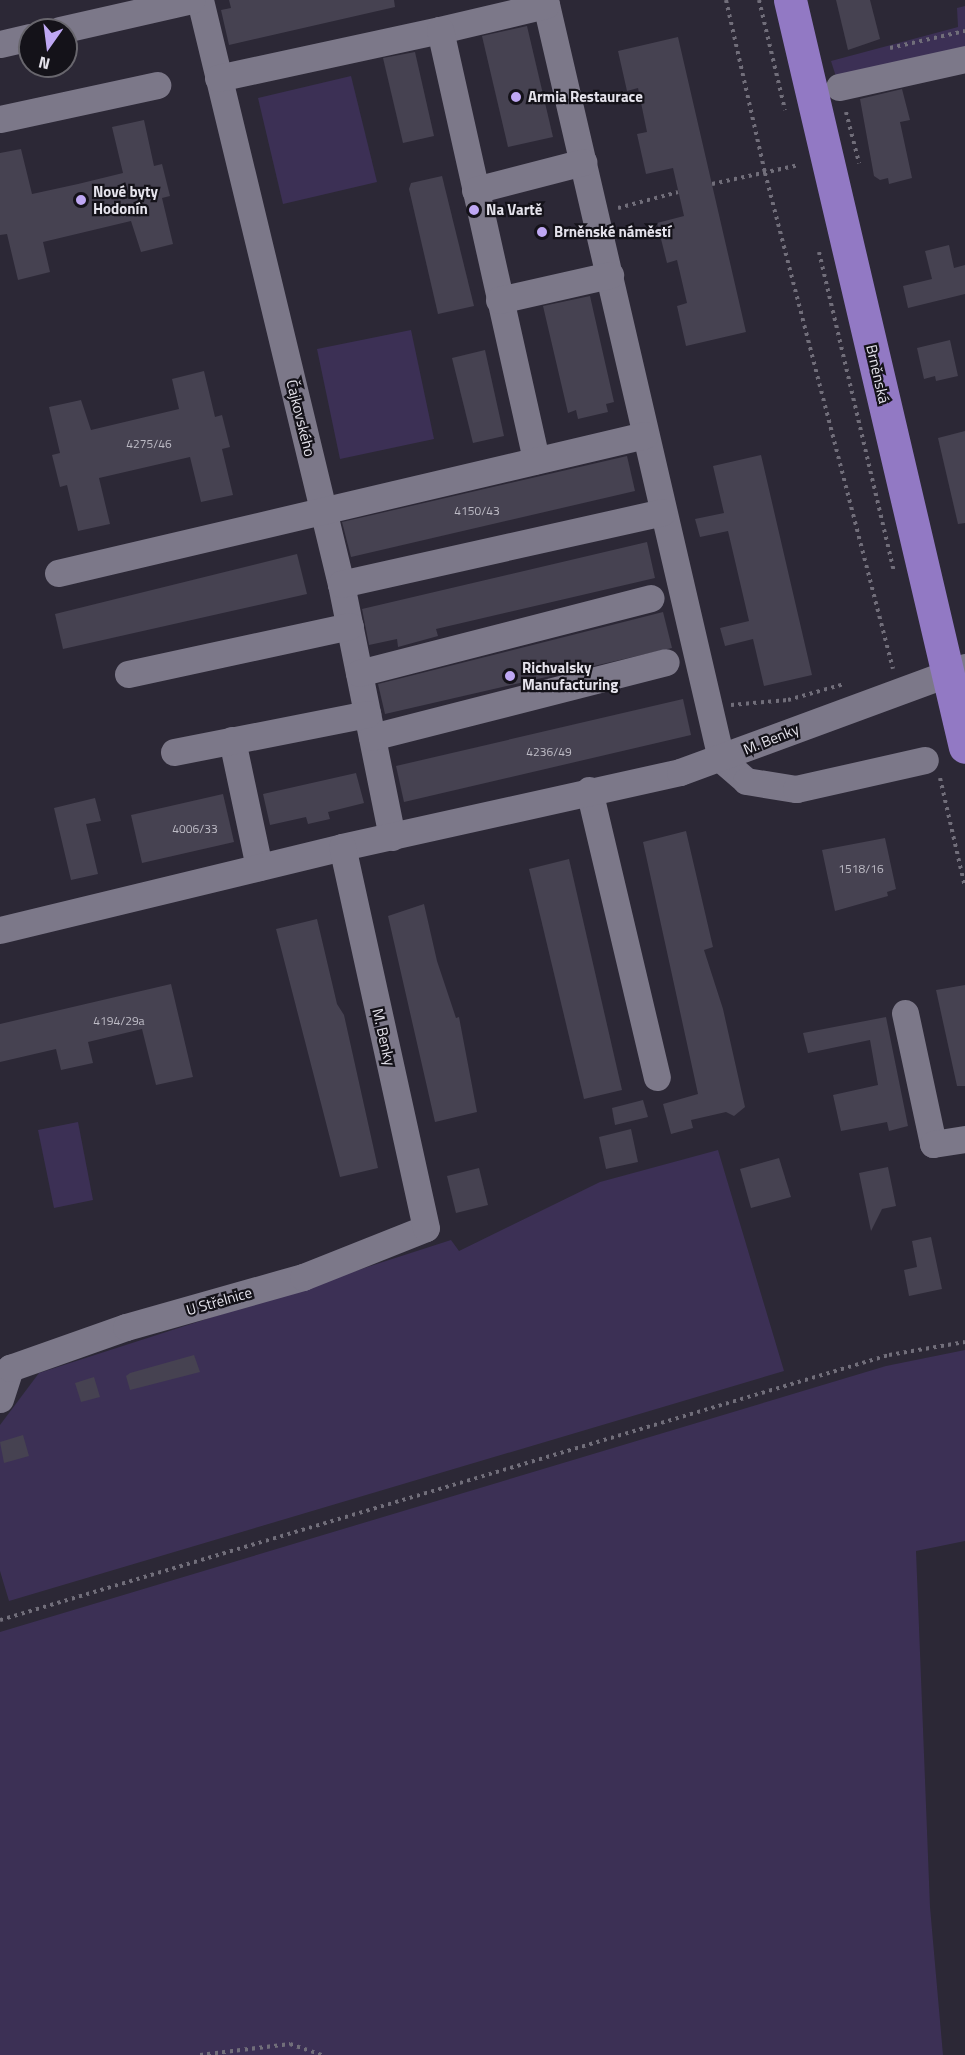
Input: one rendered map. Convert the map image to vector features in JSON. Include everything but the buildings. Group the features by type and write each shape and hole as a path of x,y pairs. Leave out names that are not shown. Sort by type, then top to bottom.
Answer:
{"main road":[{"name":"Brněnská","path":"790,0 957,670 965,747"}],"street":[{"path":"78,26 192,0"},
{"name":"Čajkovského","path":"200,0 341,584 393,837"},
{"path":"218,78 440,30 546,2 721,759 746,781 796,789 931,764"},
{"path":"440,30 536,460"},
{"path":"0,44 18,40"},
{"path":"839,87 965,59"},
{"path":"0,118 157,85"},
{"path":"475,190 583,162"},
{"path":"499,300 610,275"},
{"path":"58,573 645,435"},
{"path":"341,584 663,512"},
{"path":"359,673 651,598"},
{"path":"128,674 350,626"},
{"path":"174,752 232,740 370,726 666,662"},
{"name":"M. Benky","path":"0,930 342,847 589,790 680,772 721,759 957,670"},
{"path":"232,740 259,867"},
{"path":"589,790 657,1077"},
{"name":"M. Benky","path":"342,847 426,1228"},
{"path":"905,1013 933,1144 965,1139"},
{"name":"U Střelnice","path":"0,1399 5,1370 89,1339 303,1277 426,1228"}],"path":[{"path":"726,0 765,172 893,669"},
{"path":"759,0 788,121"},
{"path":"796,154 800,171"},
{"path":"712,184 799,165"},
{"path":"596,214 678,192"},
{"path":"818,250 894,575"},
{"path":"883,672 901,667"},
{"path":"732,706 788,700 851,681"},
{"path":"931,764 965,887"},
{"path":"0,1620 889,1355 965,1342"},
{"path":"200,2055 290,2044 322,2055"}],"shaded area":[{"path":"965,6 965,48 838,83 831,61 958,27 957,8"},
{"path":"351,76 377,182 283,204 258,98"},
{"path":"411,330 434,439 340,459 317,349"},
{"path":"78,1122 93,1200 54,1208 38,1130"},
{"path":"718,1150 784,1371 9,1601 0,1571 0,1425 39,1373 451,1240 459,1251 600,1182"},
{"path":"965,1350 965,1541 916,1551 930,1907 943,2055 0,2055 0,1632 886,1366"}],"place":[{"name":"Armia Restaurace","path":"516,97"},
{"name":"Nové byty Hodonín","path":"81,200"},
{"name":"Na Vartě","path":"474,210"},
{"name":"Brněnské náměstí","path":"542,232"},
{"name":"Richvalsky Manufacturing","path":"510,676"}]}
